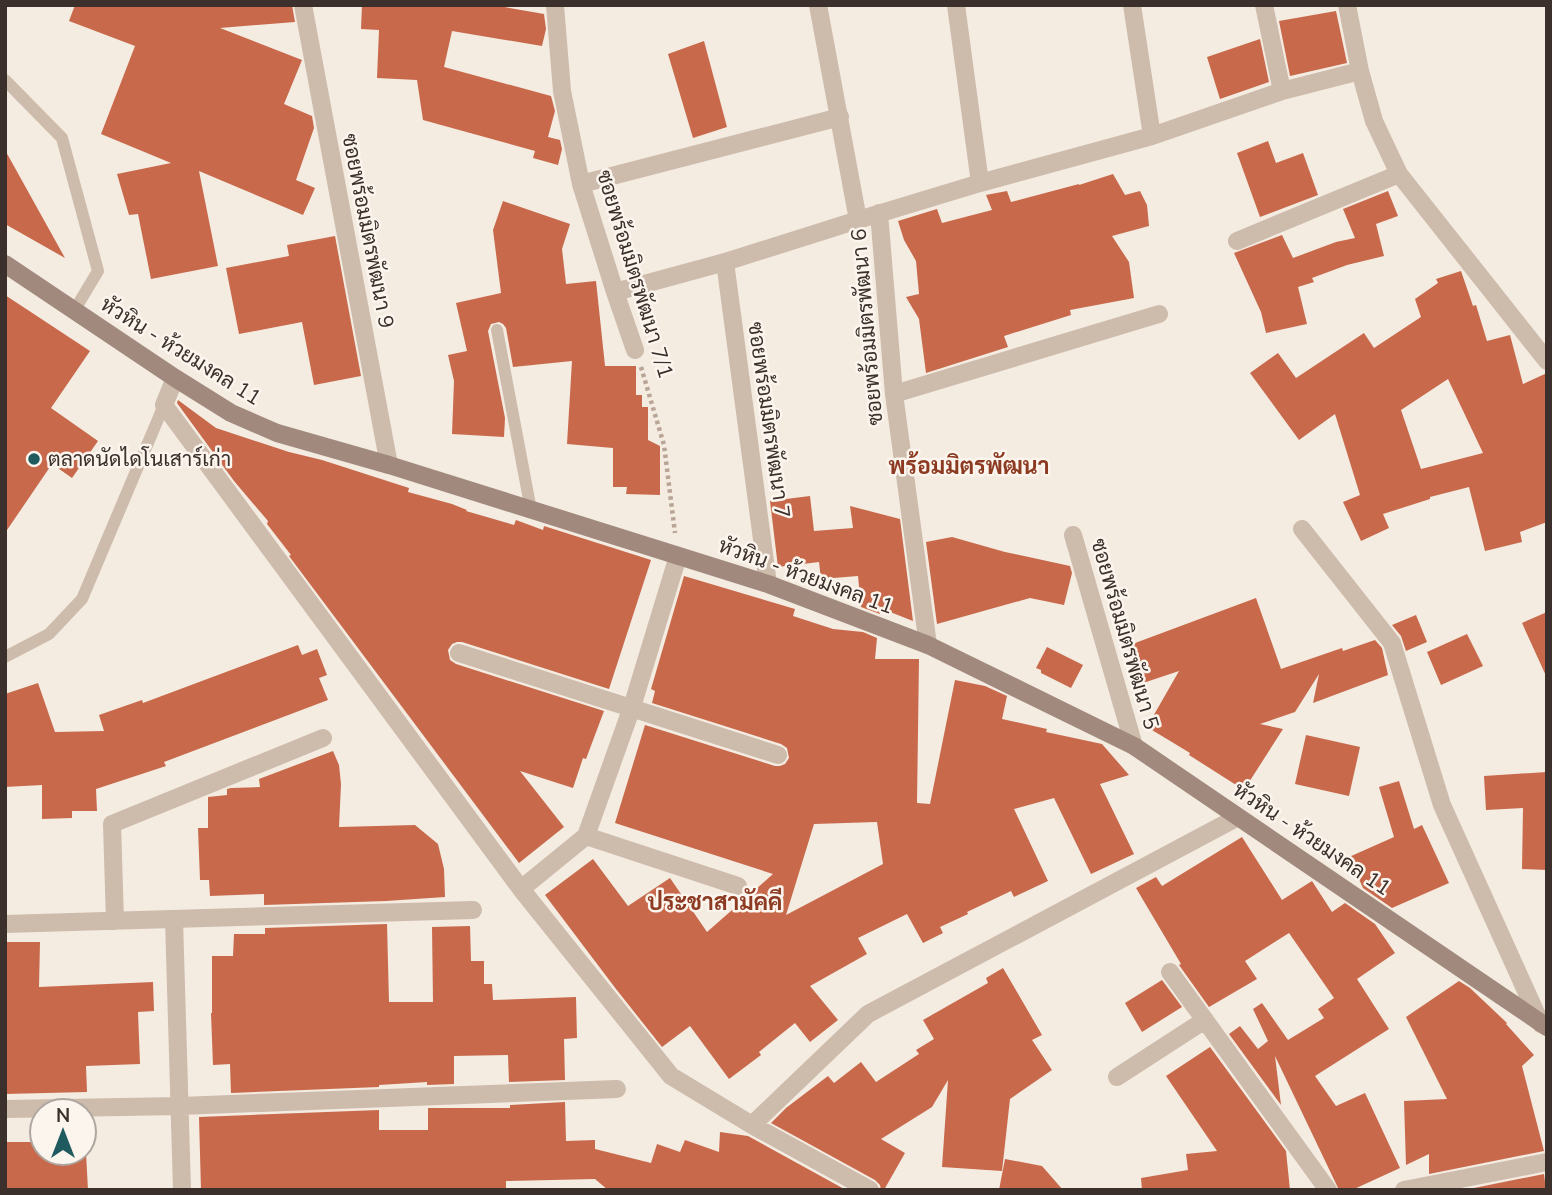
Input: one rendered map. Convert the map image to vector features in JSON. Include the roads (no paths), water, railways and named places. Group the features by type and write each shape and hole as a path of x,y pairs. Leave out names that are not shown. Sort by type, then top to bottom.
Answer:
{"street":[{"name":"ซอยพร้อมมิตรพัฒนา 9","path":"303,5 388,465"},
{"name":"ซอยพร้อมมิตรพัฒนา 7/1","path":"555,5 562,91 582,184 635,350"},
{"path":"818,5 858,219"},
{"path":"956,5 980,183"},
{"path":"1132,5 1152,136"},
{"path":"1264,5 1282,91"},
{"path":"1347,5 1360,71 1374,121 1399,174 1547,362"},
{"path":"615,292 725,262 980,183 1152,136 1282,91 1360,71"},
{"path":"582,184 840,117"},
{"path":"1237,241 1399,174"},
{"name":"ซอยพร้อมมิตรพัฒนา 6","path":"879,213 894,394 928,645"},
{"name":"ซอยพร้อมมิตรพัฒนา 7","path":"725,262 768,584"},
{"name":"หัวหิน - ห้วยมงคล 11","path":"5,264 231,413 277,433 768,584 928,645 1134,746 1544,1026"},
{"path":"894,394 1159,314"},
{"path":"175,378 164,405 521,889 671,1076 751,1125 870,1190"},
{"path":"1301,529 1392,643 1442,805 1544,1026"},
{"name":"ซอยพร้อมมิตรพัฒนา 5","path":"1073,535 1134,746"},
{"path":"521,889 586,836 632,707 678,556"},
{"path":"459,653 778,755"},
{"path":"115,921 113,824 323,738"},
{"path":"751,1125 868,1014 1238,817"},
{"path":"586,836 737,886"},
{"path":"5,923 473,910"},
{"path":"174,919 182,1190"},
{"path":"1170,972 1328,1190"},
{"path":"1118,1077 1205,1020"},
{"path":"5,1109 180,1106 617,1089"},
{"path":"1404,1190 1547,1163"}],"lane":[{"path":"5,80 62,138 98,271 74,311"},
{"path":"497,330 531,510"},
{"path":"5,657 49,634 82,598 164,405"}],"place":[{"name":"ตลาดนัดไดโนเสาร์เก่า","path":"34,459"}],"district":[{"name":"พร้อมมิตรพัฒนา","path":"969,466"},
{"name":"ประชาสามัคคี","path":"715,902"}]}
